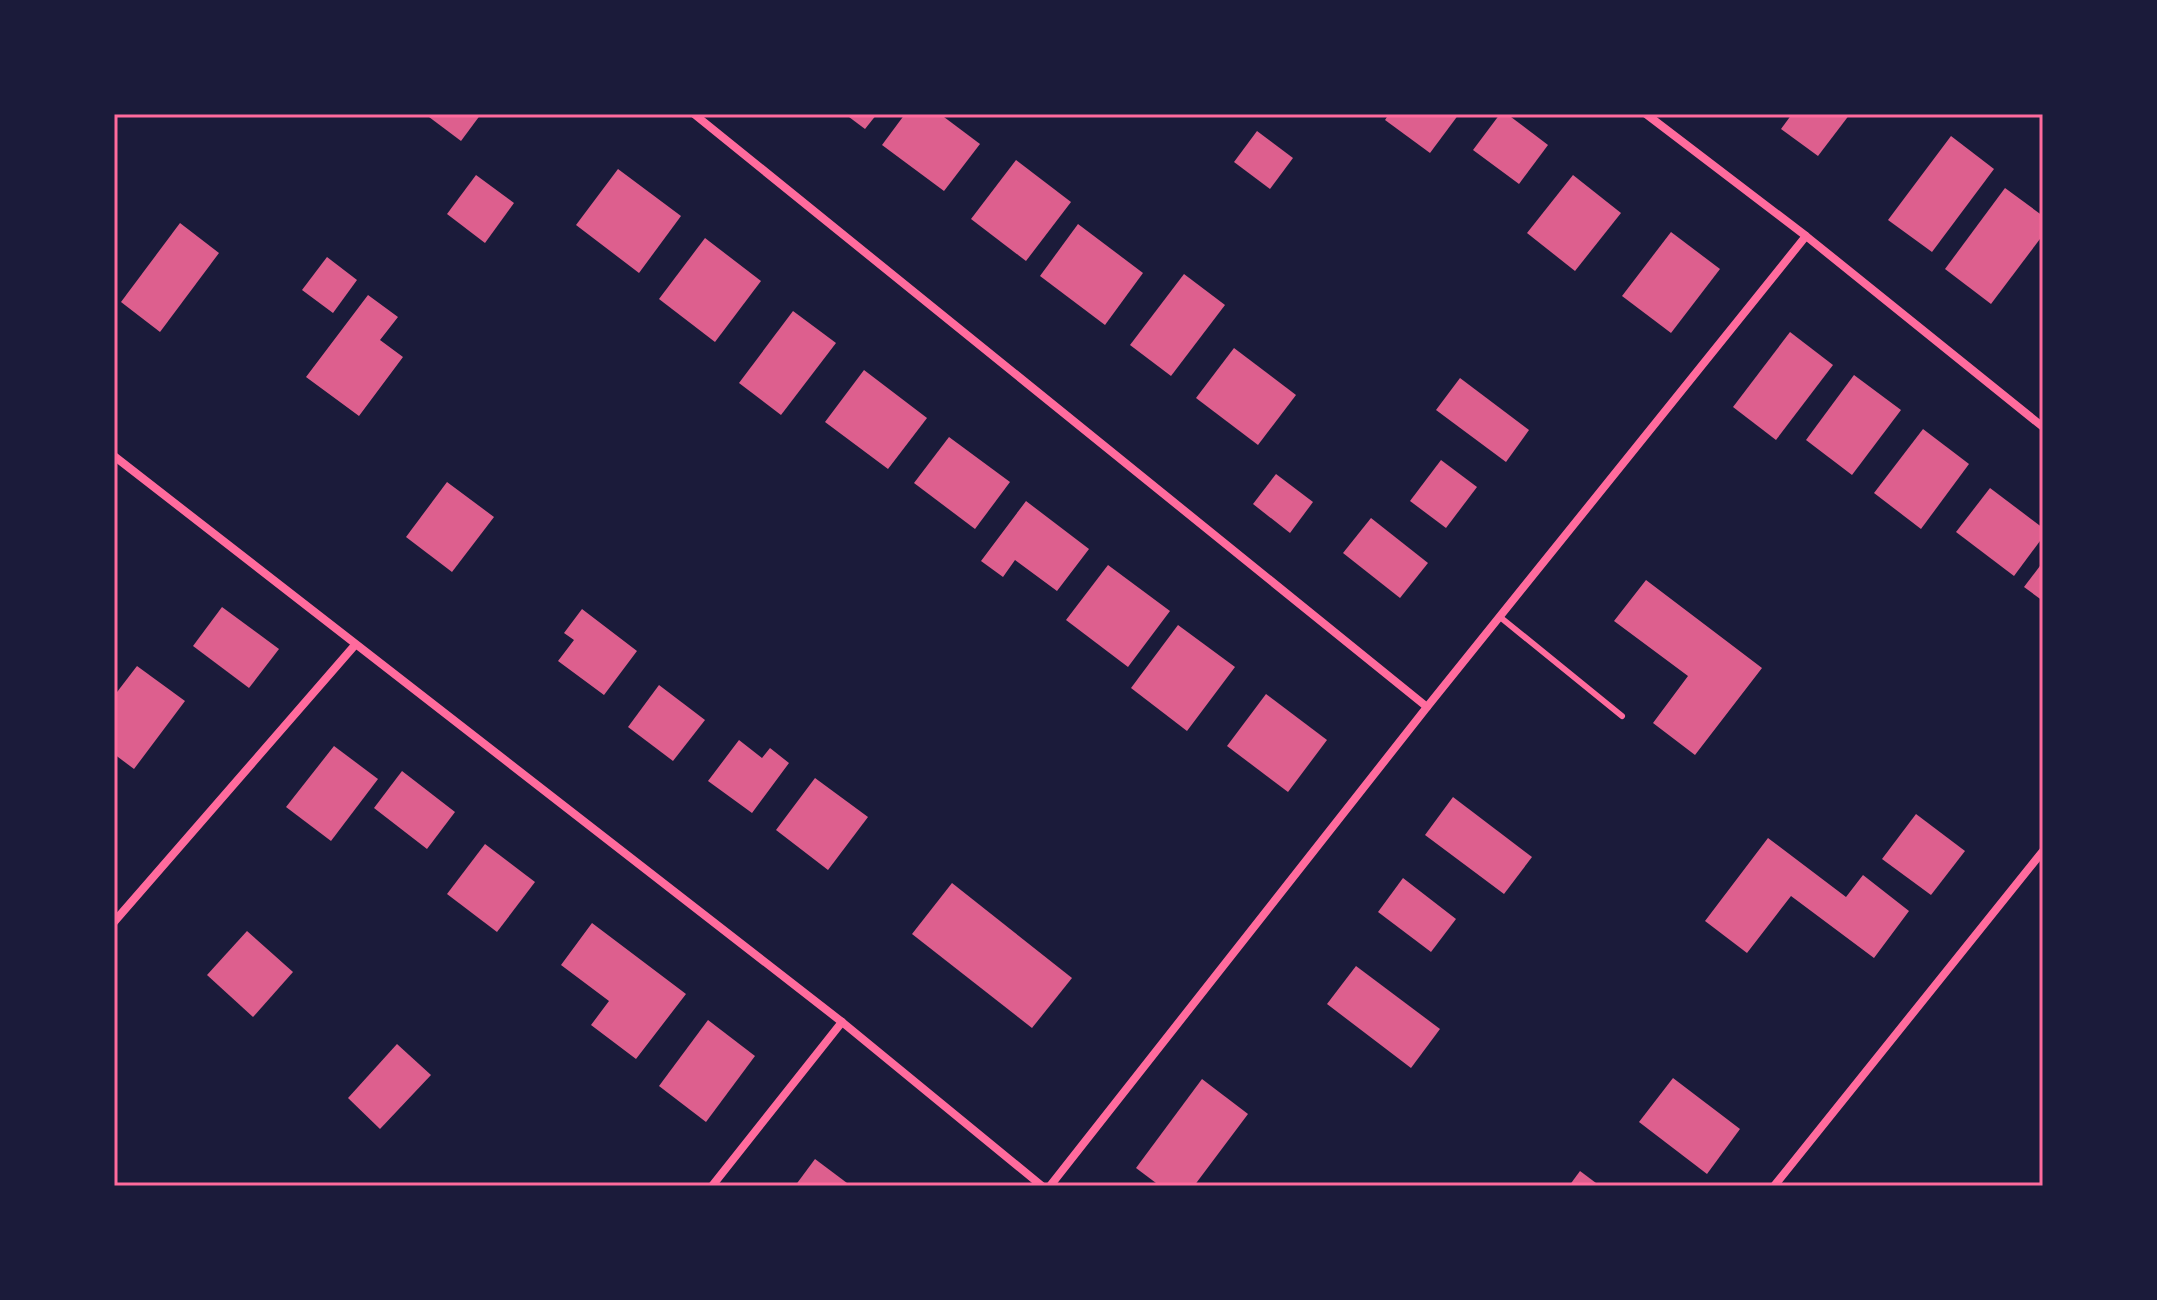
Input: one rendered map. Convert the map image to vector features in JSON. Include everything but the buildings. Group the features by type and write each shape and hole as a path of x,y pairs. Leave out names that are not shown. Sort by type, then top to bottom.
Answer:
{"street":[{"path":"694,114 1427,707"},
{"path":"1646,114 1806,236 2043,427"},
{"path":"1050,1186 1427,707 1806,236"},
{"path":"114,456 842,1022 1042,1186"},
{"path":"114,922 355,645"},
{"path":"1774,1186 2042,854"},
{"path":"712,1186 842,1022"}],"lane":[{"path":"1500,617 1622,716"}]}
